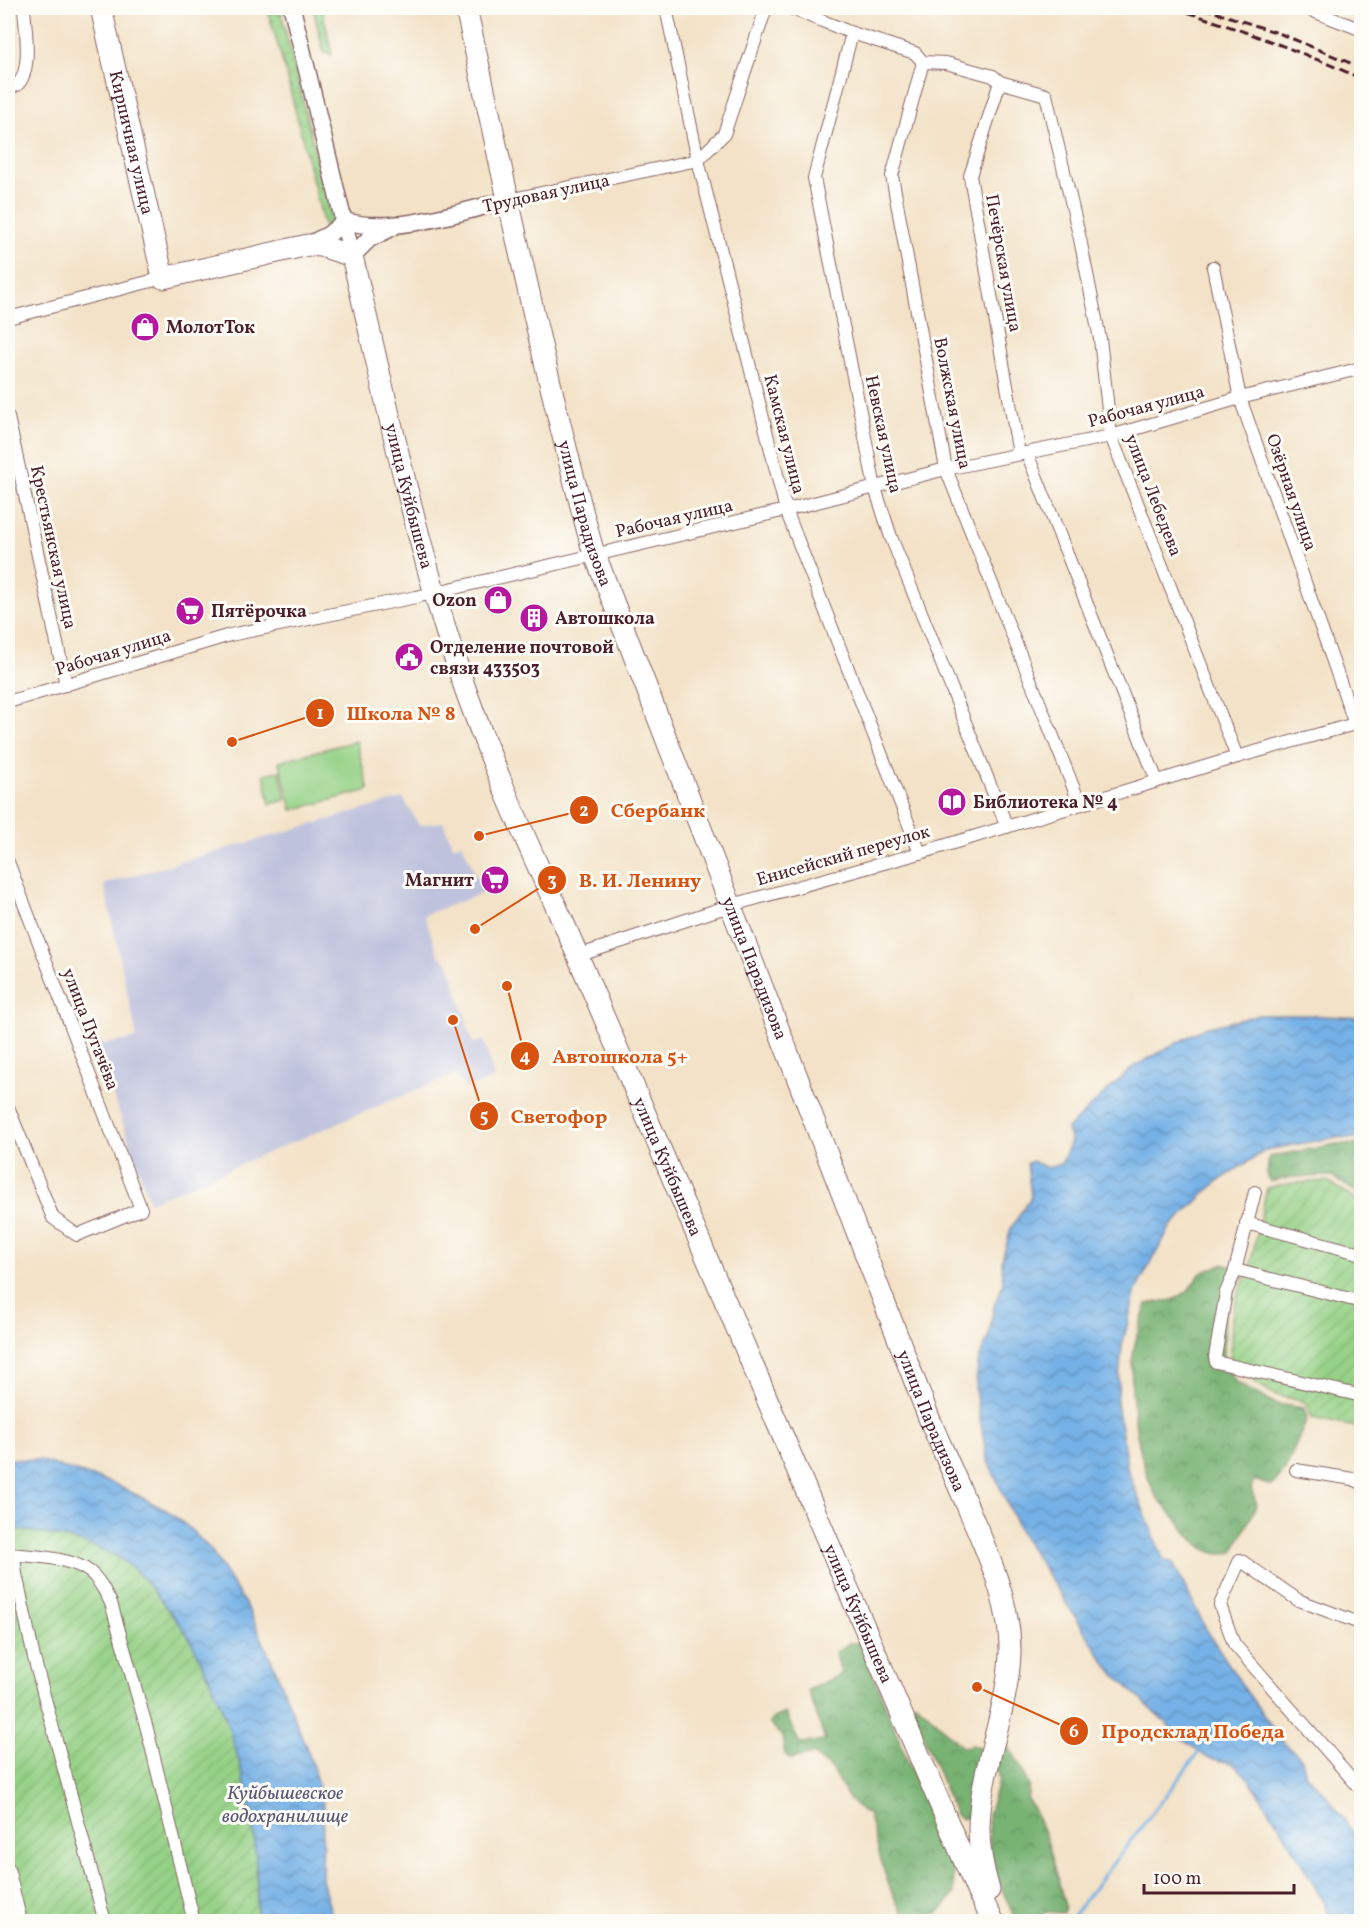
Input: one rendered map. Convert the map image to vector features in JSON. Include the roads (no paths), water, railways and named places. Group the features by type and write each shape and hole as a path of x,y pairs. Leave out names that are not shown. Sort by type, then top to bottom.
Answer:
{"highway":[{"name":"Кирпичная улица","path":"101,8 163,278"},
{"name":"улица Парадизова","path":"466,8 508,200 577,491 595,554 929,1418 990,1559 999,1587 1010,1652 1006,1688 985,1781 979,1827 982,1864 996,1922"},
{"path":"163,278 308,245 321,246 352,256"},
{"name":"улица Куйбышева","path":"352,256 416,524 447,634 473,709 523,833 578,956 978,1893 996,1922"}],"main road":[{"path":"292,8 352,256"},
{"name":"Трудовая улица","path":"395,226 508,200"},
{"path":"345,221 367,226 395,226"},
{"path":"308,245 337,230 345,221"},
{"path":"352,256 369,239 395,226"}],"street":[{"path":"8,88 17,86 25,75 24,8"},
{"name":"Камская улица","path":"666,8 698,160 786,510 920,853"},
{"path":"698,160 724,135 766,8"},
{"path":"790,8 852,33 915,53 923,62 946,63 993,76 1000,82"},
{"path":"1305,8 1362,30"},
{"name":"Невская улица","path":"852,33 814,178 875,488 891,537 1006,826"},
{"name":"Волжская улица","path":"923,62 892,176 946,469 1080,804"},
{"name":"улица Лебедева","path":"1000,82 1046,95 1080,239 1100,339 1111,436 1237,757"},
{"name":"Печёрская улица","path":"1000,82 970,176 1023,453 1157,781"},
{"name":"Трудовая улица","path":"508,200 698,160"},
{"name":"Озёрная улица","path":"1213,267 1240,398 1358,723"},
{"path":"8,318 163,278"},
{"name":"Рабочая улица","path":"8,702 230,635 435,592 786,510 946,469 1111,436 1240,398 1355,369"},
{"name":"Крестьянская улица","path":"8,417 66,685"},
{"name":"Енисейский переулок","path":"578,956 732,905 920,853 1237,757 1358,723"},
{"name":"улица Пугачёва","path":"8,862 141,1209 77,1235 53,1218 8,1107"},
{"path":"1255,1192 1235,1270 1226,1292 1216,1362 1362,1396"},
{"path":"1246,1223 1362,1254"},
{"path":"1235,1270 1362,1302"},
{"path":"1296,1470 1353,1479 1362,1483"},
{"path":"105,1922 34,1658 11,1554 36,1556 83,1567 91,1572 103,1587 111,1604 147,1729 194,1922"},
{"path":"1362,1624 1298,1600 1239,1560 1220,1605 1234,1644 1358,1786 1362,1786"},
{"path":"8,1868 21,1922"}],"water":[{"path":"1259,1015 1361,1018 1361,1139 1337,1137 1266,1150 1217,1182 1171,1226 1136,1290 1122,1346 1117,1403 1128,1472 1163,1559 1173,1563 1206,1629 1244,1688 1282,1741 1302,1759 1306,1775 1328,1797 1355,1835 1361,1849 1361,1921 1328,1921 1324,1903 1292,1846 1250,1780 1234,1764 1206,1757 1185,1741 1110,1670 1021,1534 987,1459 975,1389 979,1359 988,1338 994,1306 1003,1284 1002,1260 1011,1228 1031,1197 1027,1163 1033,1161 1047,1168 1061,1164 1071,1142 1067,1129 1133,1067 1204,1028"},
{"name":"Куйбышевское водохранилище","path":"8,1459 39,1460 115,1484 166,1510 187,1526 211,1550 249,1610 278,1675 311,1760 323,1804 322,1879 333,1921 257,1921 255,1844 246,1790 232,1736 200,1658 187,1634 148,1584 121,1559 96,1547 66,1538 8,1529"}],"waterway":[{"path":"1068,1922 1199,1752"}],"railway":[{"path":"1175,8 1269,41 1362,79"},
{"path":"1203,8 1281,34 1362,68"}],"place":[{"name":"МолотТок","path":"145,327"},
{"name":"Ozon","path":"498,600"},
{"name":"Пятёрочка","path":"190,611"},
{"name":"Автошкола","path":"534,618"},
{"name":"Отделение почтовой связи 433503","path":"409,657"},
{"name":"Школа № 8","path":"232,742"},
{"name":"Библиотека № 4","path":"952,802"},
{"name":"Сбербанк","path":"479,836"},
{"name":"Магнит","path":"495,880"},
{"name":"В. И. Ленину","path":"475,929"},
{"name":"Автошкола 5+","path":"507,986"},
{"name":"Светофор","path":"453,1020"},
{"name":"Продсклад Победа","path":"977,1687"}]}
